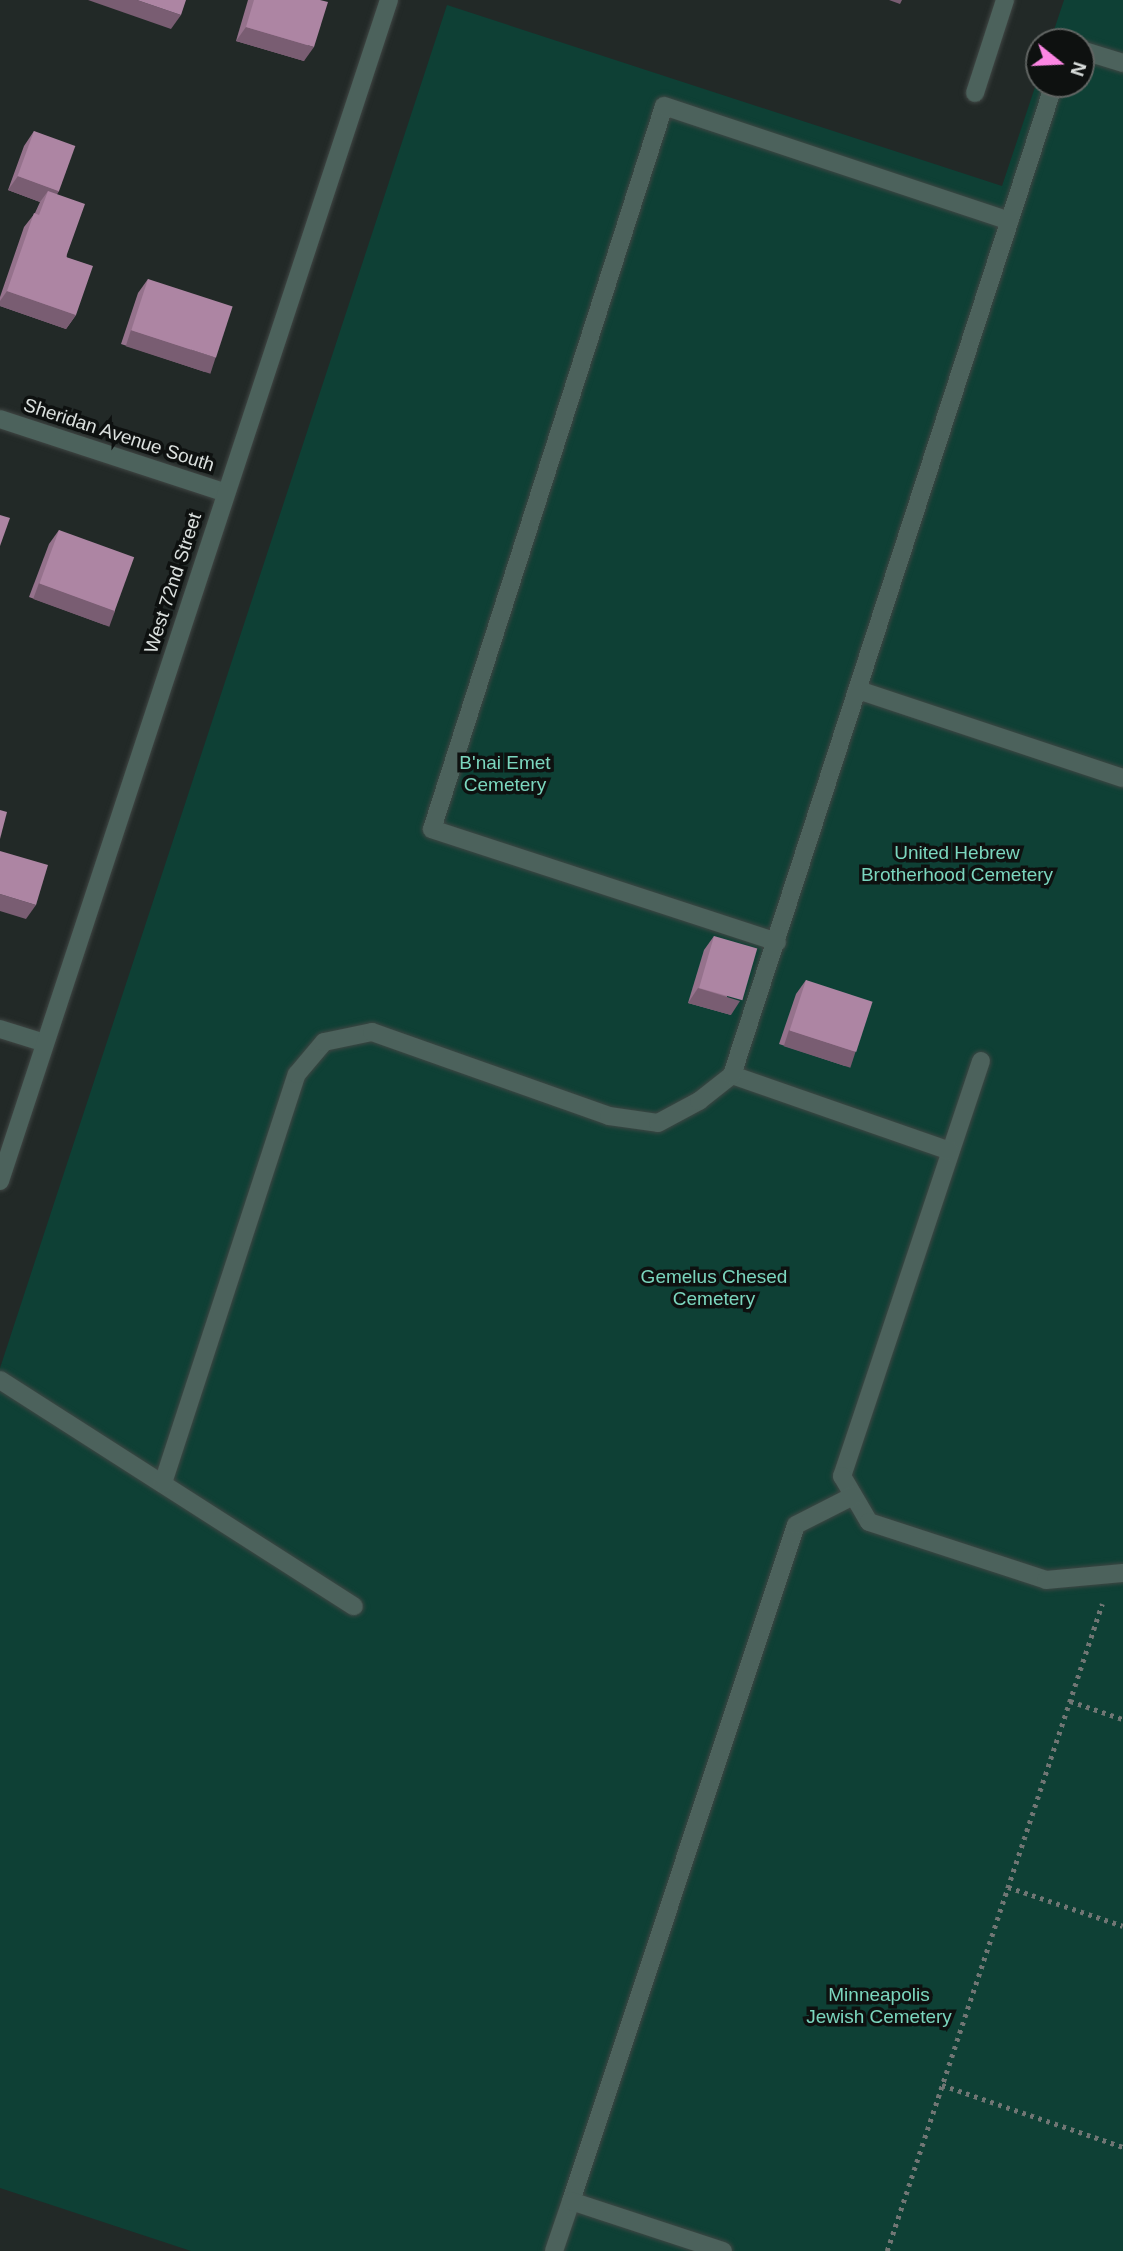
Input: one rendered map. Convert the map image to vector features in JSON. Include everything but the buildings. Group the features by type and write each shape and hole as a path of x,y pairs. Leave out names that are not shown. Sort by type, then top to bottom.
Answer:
{"street":[{"name":"West 72nd Street","path":"0,1181 224,492 389,0"},
{"path":"975,93 1005,0"},
{"path":"1095,54 1123,63"},
{"path":"163,1483 297,1074 324,1042 372,1032 608,1116 658,1123 699,1101 732,1074 1049,98"},
{"path":"777,942 432,829 664,106 1009,221"},
{"name":"Sheridan Avenue South","path":"0,419 224,492"},
{"path":"858,690 1123,778"},
{"path":"0,1029 45,1044"},
{"path":"981,1061 842,1476 869,1522 1046,1580 1118,1573"},
{"path":"732,1074 950,1151"},
{"path":"0,1380 354,1606"},
{"path":"554,2251 796,1525 853,1496"},
{"path":"571,2201 723,2251"}],"path":[{"path":"887,2251 1070,1701 1118,1573"},
{"path":"1070,1701 1123,1719"},
{"path":"1008,1887 1123,1926"},
{"path":"942,2085 1123,2147"}],"green space":[{"path":"1064,0 1123,0 1123,2251 191,2251 0,2188 0,1368 447,5 1002,186 1031,98 1095,98 1095,28 1055,28"}],"park label":[{"name":"B'nai Emet Cemetery","path":"505,774"},
{"name":"United Hebrew Brotherhood Cemetery","path":"957,864"},
{"name":"Gemelus Chesed Cemetery","path":"714,1288"},
{"name":"Minneapolis Jewish Cemetery","path":"879,2006"}]}
